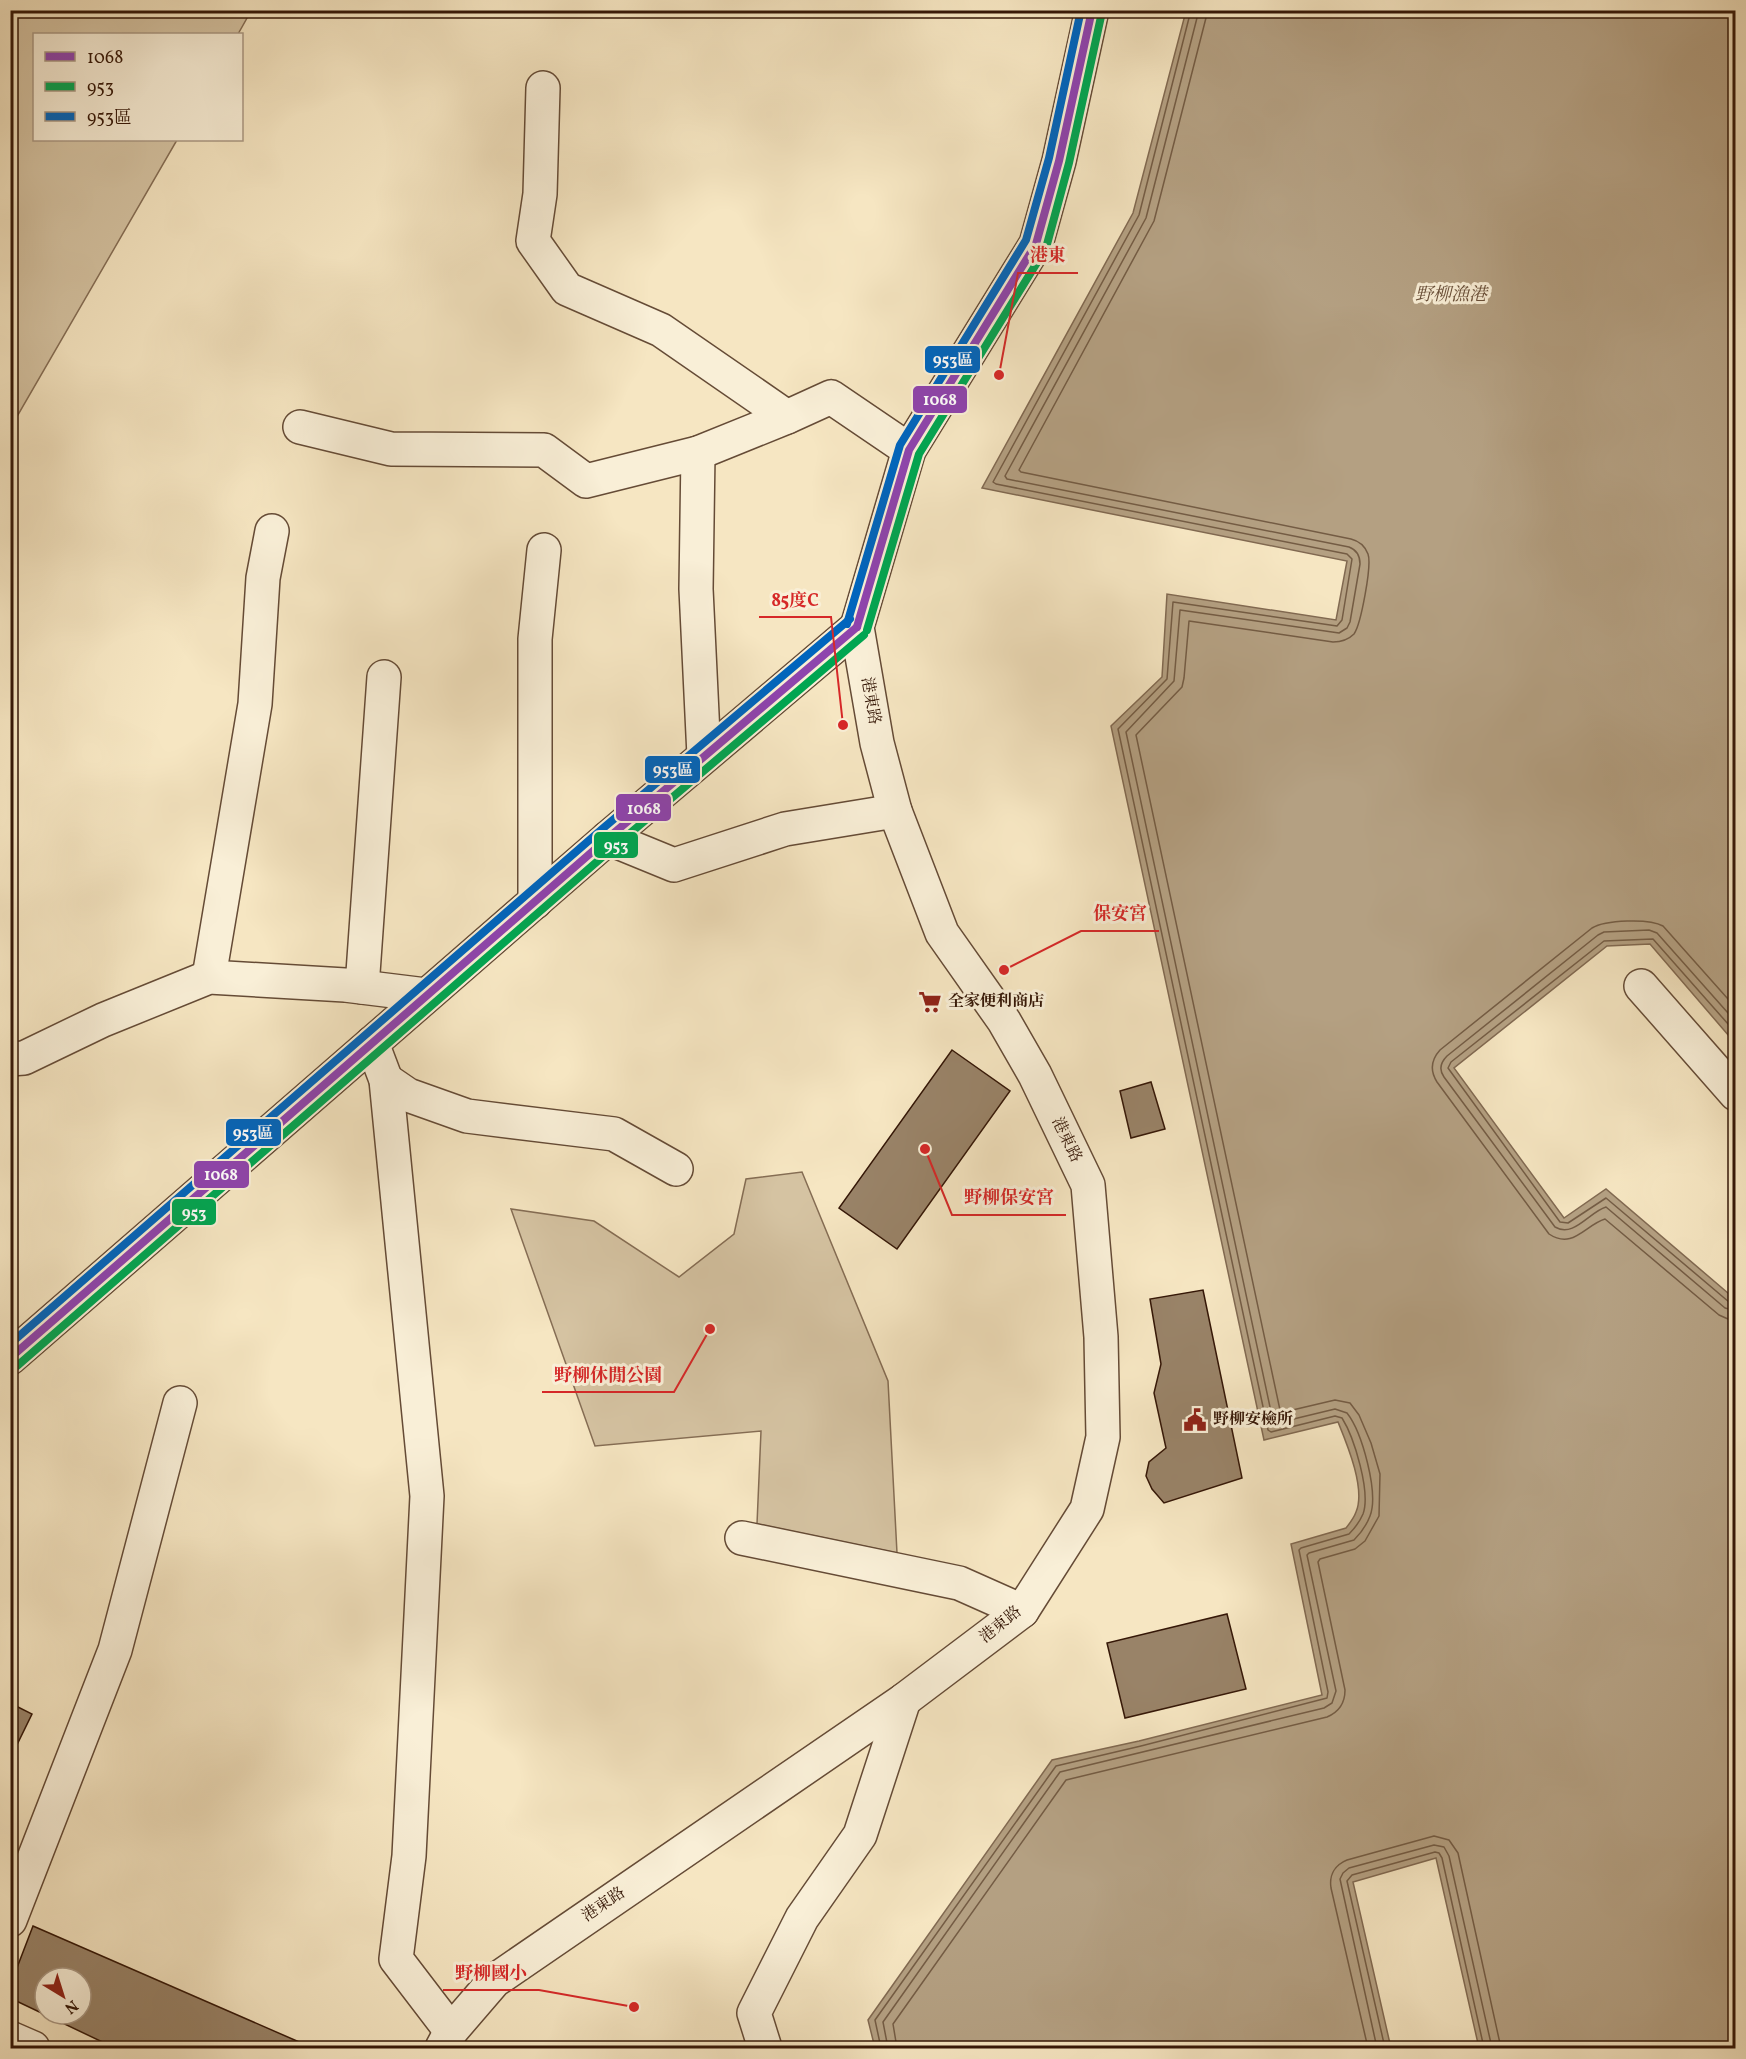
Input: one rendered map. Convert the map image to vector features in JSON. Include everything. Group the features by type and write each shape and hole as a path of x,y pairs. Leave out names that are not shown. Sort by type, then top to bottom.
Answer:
{"street":[{"name":"港東路","path":"446,2040 494,1981 904,1700 1022,1611 1087,1509 1103,1437 1101,1337 1088,1185 1035,1075 1004,1021 942,933 895,811 877,743 857,627 909,450 1036,244 1059,161 1092,10"},
{"path":"543,88 540,194 534,241 567,289 661,330 787,417"},
{"path":"300,427 391,449 544,450 586,481 698,453 787,417 831,396 909,450"},
{"path":"698,453 696,589 704,756"},
{"path":"208,977 255,704 263,578 272,531"},
{"path":"534,902 535,639 544,550"},
{"path":"10,1358 426,995 857,627"},
{"path":"362,987 384,676"},
{"path":"608,838 674,865 785,829 895,811"},
{"path":"10,1059 24,1058 103,1020 208,977 362,987 426,995"},
{"path":"1641,986 1736,1094"},
{"path":"372,1043 386,1080 427,1496 409,1856 396,1959 446,2040"},
{"path":"386,1080 408,1095 467,1116 614,1134 676,1169"},
{"path":"10,1920 114,1650 180,1403"},
{"path":"742,1538 958,1583 1022,1611"},
{"path":"765,2049 754,2013 802,1918 860,1835 904,1700"},
{"path":"10,2038 33,2049"}],"shaded area":[{"path":"11,10 251,11 239,33 33,33 33,141 176,141 11,427"},
{"path":"802,1172 888,1381 897,1553 757,1524 761,1431 595,1446 511,1209 594,1221 679,1277 734,1234 746,1179"}],"water":[{"name":"野柳漁港","path":"1186,11 1735,11 1735,1043 1650,944 1607,946 1454,1068 1564,1218 1606,1189 1735,1299 1735,2048 1479,2048 1436,1858 1353,1882 1391,2048 875,2048 868,2020 1052,1760 1139,1741 1322,1695 1291,1544 1346,1528 1356,1512 1358,1502 1359,1491 1354,1467 1338,1422 1264,1440 1111,726 1162,677 1167,594 1336,620 1347,561 982,488 1133,213"}],"building":[{"path":"952,1050 1010,1091 897,1249 839,1208"},
{"path":"1151,1082 1165,1129 1131,1138 1120,1091"},
{"name":"野柳安檢所","path":"1203,1290 1242,1478 1164,1503 1152,1489 1146,1476 1149,1462 1166,1448 1154,1393 1161,1364 1150,1299"},
{"path":"1227,1614 1246,1689 1125,1718 1107,1643"},
{"path":"10,1703 32,1714 10,1759"},
{"path":"33,1926 313,2048 115,2048 69,2026 93,2026 93,1966 33,1966 33,2009 10,1998 10,1986"}],"transit line":[{"name":"953區","path":"847,624 900,445 1026,240 1049,158 1081,10"},
{"name":"1068","path":"857,627 909,450 1036,244 1059,161 1092,10"},
{"name":"953","path":"867,630 919,454 1046,248 1069,163 1102,12"},
{"name":"953區","path":"10,1344 601,830 850,619"},
{"name":"1068","path":"10,1358 608,838 857,627"},
{"name":"953","path":"17,1366 615,846 864,635"}],"place":[{"name":"港東","path":"999,375"},
{"name":"85度C","path":"843,725"},
{"name":"保安宮","path":"1004,970"},
{"name":"全家便利商店","path":"930,1002"},
{"name":"野柳保安宮","path":"925,1149"},
{"name":"野柳休閒公園","path":"710,1329"},
{"name":"野柳安檢所","path":"1195,1420"},
{"name":"野柳國小","path":"634,2007"}]}
